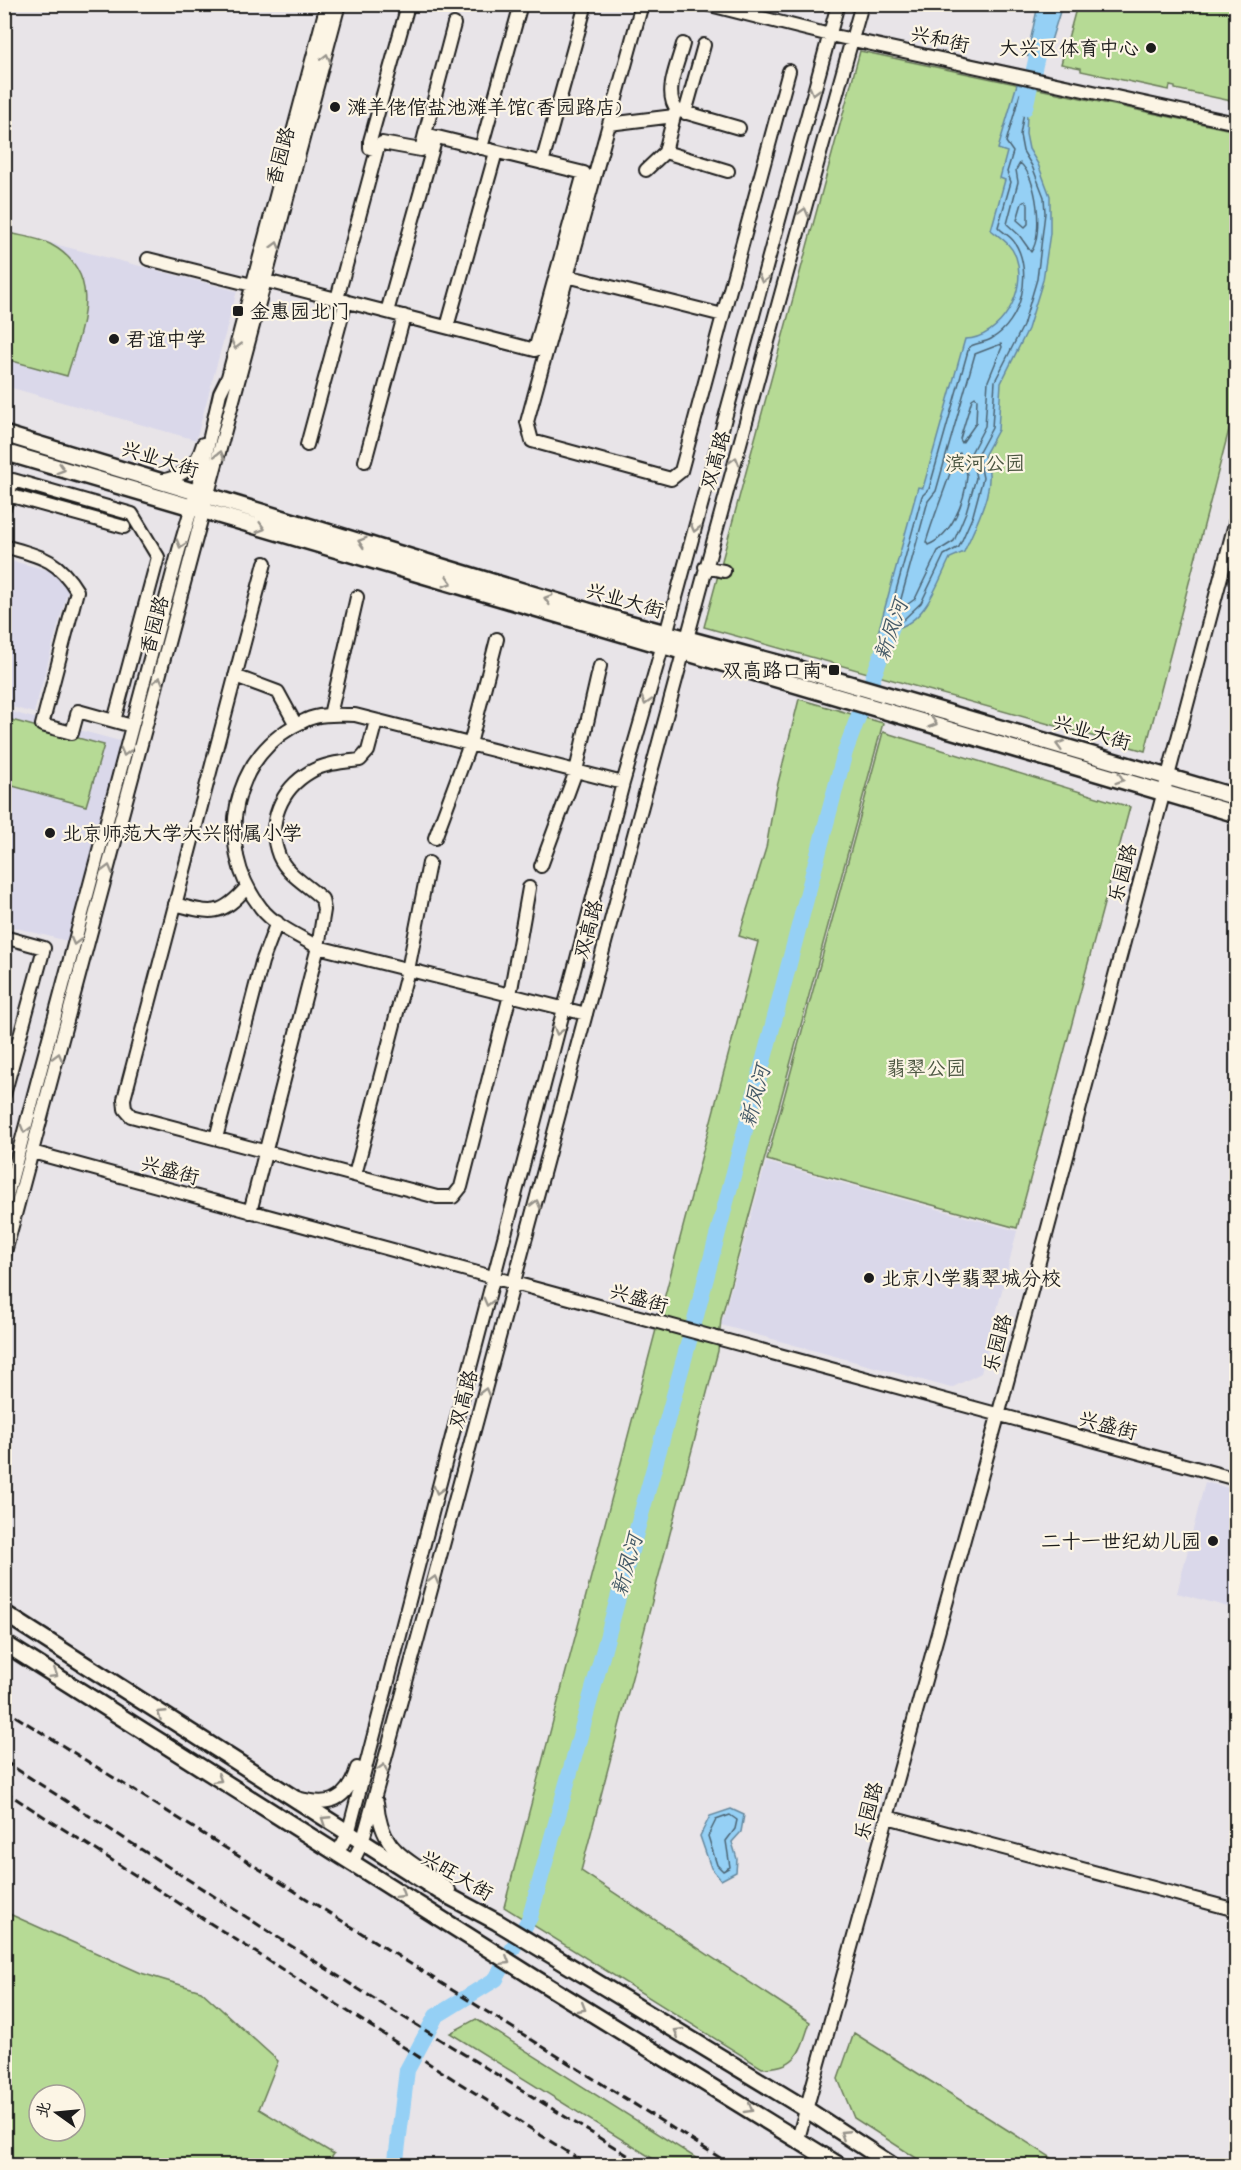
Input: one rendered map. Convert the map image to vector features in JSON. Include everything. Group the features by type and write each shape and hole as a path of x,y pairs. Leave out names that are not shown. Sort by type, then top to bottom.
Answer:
{"main road":[{"name":"兴业大街","path":"4,434 203,493 684,645 879,700 1168,776 1236,797"},
{"name":"兴业大街","path":"4,452 198,509 664,639"},
{"name":"兴业大街","path":"879,700 1236,814"},
{"name":"兴旺大街","path":"4,1613 390,1861 502,1925 806,2109 893,2166"},
{"path":"4,1643 532,1977 840,2166"},
{"path":"290,1825 302,1819 294,1800"},
{"path":"378,1880 378,1864 390,1861"}],"street":[{"name":"香园路","path":"203,493 212,434 211,427 220,393 228,377 261,285 327,4"},
{"name":"香园路","path":"4,1207 132,726 203,493 339,4"},
{"path":"481,148 521,4"},
{"path":"642,4 527,422 532,441 671,479 681,471 789,71"},
{"name":"兴和街","path":"706,4 830,35 1236,123"},
{"name":"双高路","path":"337,1854 348,1834 623,783 838,4"},
{"name":"双高路","path":"352,1863 362,1843 376,1792 515,1284 705,567 862,4"},
{"path":"377,150 370,148 370,141 408,5"},
{"path":"542,163 584,11"},
{"path":"387,312 430,136 454,24"},
{"path":"679,113 671,103 670,91 683,44"},
{"path":"646,170 665,152 704,45"},
{"path":"609,124 679,113 739,128"},
{"path":"148,259 261,285 341,300 535,350 584,173 430,136"},
{"path":"307,445 377,150 382,143 421,150 430,136"},
{"path":"447,327 496,152"},
{"path":"665,152 728,171"},
{"path":"567,276 723,315"},
{"path":"365,461 404,316"},
{"path":"160,481 174,478 190,468 200,453 211,427"},
{"path":"4,508 13,480 132,514 158,557 114,721"},
{"path":"8,495 124,527"},
{"name":"香园路","path":"4,1256 198,509"},
{"name":"乐园路","path":"798,2139 998,1416 1236,520"},
{"path":"4,546 49,559 66,572 77,591 42,725 72,734 78,711 132,726"},
{"path":"265,563 124,1099 125,1109 131,1116 437,1197 453,1197 461,1187 510,995 529,888"},
{"path":"705,567 724,571"},
{"path":"330,715 357,597"},
{"path":"435,838 470,744 497,639"},
{"path":"541,866 576,771 600,666"},
{"path":"235,676 278,692 296,725"},
{"path":"586,1014 318,947 277,922 263,910 247,887 236,857 233,831 236,801 245,777 257,757 296,725 307,719 330,715 356,715 623,783"},
{"path":"250,1212 318,947 324,910 321,899 298,880 280,857 274,832 277,807 292,785 312,771 334,764 360,760 368,751 376,721"},
{"path":"355,1175 408,969 429,863"},
{"path":"175,904 216,913 229,907 247,887"},
{"path":"216,1138 262,962 277,922"},
{"path":"4,937 44,948 10,1055 4,1095"},
{"name":"兴盛街","path":"32,1152 665,1326 1236,1479"},
{"path":"294,1800 322,1803 337,1799 346,1793 378,1717"},
{"path":"376,1792 378,1822 388,1844 468,1906"},
{"path":"887,1817 1236,1910"}],"shaded area":[{"name":"君谊中学","path":"4,231 237,291 196,440 5,386"},
{"path":"4,559 52,571 68,590 34,713 5,705"},
{"name":"北京师范大学大兴附属小学","path":"4,710 120,741 67,941 5,925"},
{"name":"北京小学翡翠城分校","path":"766,1162 1017,1231 981,1373 951,1388 721,1325"},
{"name":"二十一世纪幼儿园","path":"1205,1482 1236,1490 1236,1609 1177,1593"}],"green space":[{"name":"大兴区体育中心","path":"1077,5 1236,5 1236,102 1170,86 1169,90 1081,71 1081,68 1061,64"},
{"name":"滨河公园","path":"860,51 1236,131 1236,403 1145,751 704,627"},
{"path":"5,232 50,244 67,256 78,271 84,287 85,304 83,321 67,376 5,359"},
{"path":"799,699 883,723 721,1319 718,1351 581,1871 810,2022 796,2056 783,2065 762,2068 504,1907 758,942 739,936 766,848 776,791"},
{"path":"4,718 104,745 86,806 5,784"},
{"name":"翡翠公园","path":"883,732 1130,807 1017,1228 767,1160"},
{"path":"5,1912 141,1973 201,1991 278,2061 259,2109 334,2154 326,2165 5,2165"},
{"path":"476,2019 707,2165 663,2165 450,2033"},
{"path":"854,2033 1063,2165 927,2165 854,2118 838,2079"}],"water":[{"path":"1038,5 1062,5 1050,44 1034,57 1027,56"},
{"path":"1017,84 1035,88 1027,115 1026,134 1029,149 1038,164 1050,196 1050,233 1043,280 1028,329 1001,383 998,430 984,456 989,479 988,491 979,517 964,552 950,558 929,601 914,619 894,629 891,637 878,633 918,487 923,488 965,339 978,337 990,331 1000,322 1015,298 1019,270 1016,257 1011,248 991,230 1005,180 1000,178 1007,152 998,149"},
{"path":"731,1809 744,1815 741,1832 732,1842 737,1859 736,1872 721,1880 711,1868 700,1836 710,1816"}],"waterway":[{"name":"新凤河","path":"1025,108 1049,4"},
{"name":"新凤河","path":"392,2166 396,2160 407,2070 436,2016 496,1979 530,1917 697,1312 845,752 896,616"}],"railway":[{"path":"4,1709 733,2166"},
{"path":"4,1761 355,1987 645,2166"},
{"path":"4,1791 589,2166"}],"place":[{"name":"大兴区体育中心","path":"1151,48"},
{"name":"滩羊佬倌盐池滩羊馆(香园路店)","path":"335,107"},
{"name":"金惠园北门","path":"238,311"},
{"name":"君谊中学","path":"114,339"},
{"name":"双高路口南","path":"834,670"},
{"name":"北京师范大学大兴附属小学","path":"50,833"},
{"name":"北京小学翡翠城分校","path":"869,1278"},
{"name":"二十一世纪幼儿园","path":"1213,1541"}]}
